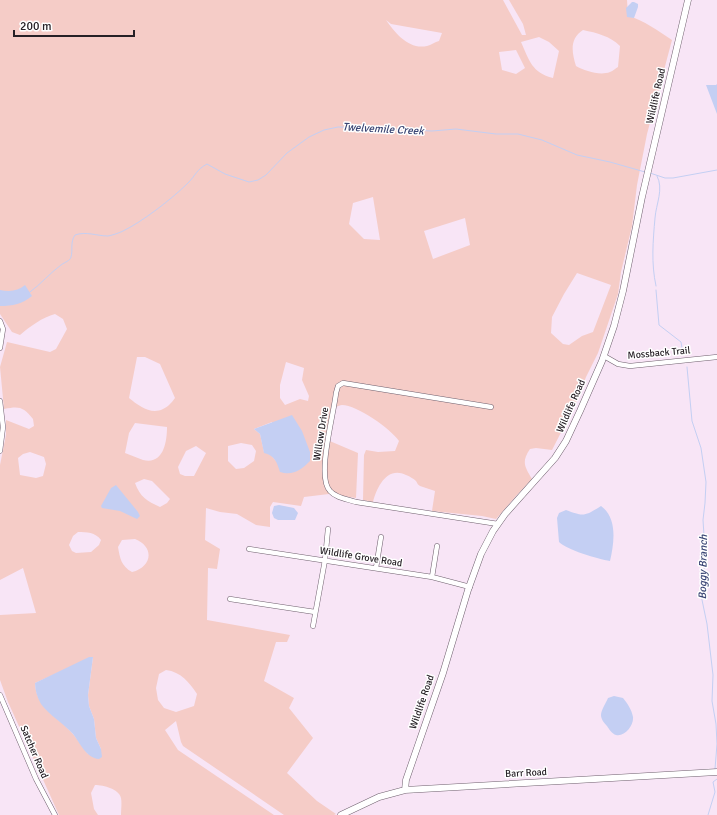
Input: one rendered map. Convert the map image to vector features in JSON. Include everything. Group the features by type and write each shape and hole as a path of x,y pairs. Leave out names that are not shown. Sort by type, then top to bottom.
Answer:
{"street":[{"name":"Wildlife Road","path":"404,790 406,780 481,554 498,524 558,454 566,441 604,356 623,291 646,179 688,0"},
{"path":"0,321 3,329 0,348"},
{"name":"Mossback Trail","path":"604,356 618,364 630,366 717,357"},
{"name":"Willow Drive","path":"491,407 343,383 338,386 336,393 326,454 325,476 329,491 344,499 498,524"},
{"path":"0,401 3,427 0,452"},
{"path":"313,626 328,530"},
{"path":"376,568 381,537"},
{"path":"432,576 437,546"},
{"name":"Wildlife Grove Road","path":"249,548 432,576 470,587"},
{"path":"230,599 315,612"},
{"name":"Satcher Road","path":"0,695 37,782 55,815"},
{"name":"Barr Road","path":"341,815 378,797 404,790 717,772"}],"shaded area":[{"path":"0,0 503,0 522,35 526,35 523,24 509,0 627,0 628,16 645,23 672,40 647,134 637,185 632,226 621,272 618,294 598,353 586,377 576,403 552,450 536,448 530,449 526,457 525,464 532,479 496,519 482,516 432,511 435,491 420,486 413,478 399,473 393,473 380,484 373,502 363,500 364,455 366,450 378,452 395,451 399,441 389,430 373,418 356,409 342,405 336,407 325,439 358,453 356,498 329,494 304,497 301,506 273,502 270,507 270,527 256,525 237,514 220,512 206,508 205,540 220,549 217,569 208,568 207,620 290,635 287,642 276,642 264,681 294,698 289,708 313,738 287,773 317,801 336,814 334,815 284,815 183,746 176,721 165,730 178,750 274,815 121,815 120,795 107,787 95,785 91,793 94,809 98,815 59,815 8,702 0,680 0,615 36,613 23,568 0,580 0,465 6,435 6,420 29,429 34,426 33,419 21,408 4,409 0,367 7,342 50,352 56,349 67,329 63,319 55,314 36,323 20,335 12,332 0,314","holes":["386,20 391,24 442,33 439,41 420,47 408,43 398,35","583,30 608,37 620,46 618,67 610,72 597,73 576,66 573,56 575,38","539,37 549,42 559,51 553,78 540,73 529,60 521,42","516,50 525,68 516,74 502,70 499,52","373,197 380,240 364,239 349,224 353,203","465,218 470,245 433,259 424,231","577,273 611,285 593,332 582,336 569,345 563,344 551,333 552,317","137,357 145,357 160,364 175,398 167,407 159,411 145,409 129,398","286,362 304,368 302,380 309,396 308,401 300,399 285,405 280,398 280,385","272,422 276,461 270,454 264,452 260,434 254,429","135,423 167,427 165,446 159,456 150,461 125,453 129,433","241,443 252,445 256,451 254,461 244,468 236,469 228,461 228,446","196,446 206,453 194,476 185,476 180,474 178,467 186,451","30,452 44,457 46,464 43,476 36,478 20,475 18,458 23,454","144,479 152,481 170,499 167,503 160,507 148,500 139,492 135,483","78,532 88,532 99,537 101,540 99,545 91,552 76,553 72,551 69,545 73,536","135,539 146,547 148,552 147,561 144,566 132,572 125,567 119,555 118,547 122,540","93,657 88,695 89,706 94,719 96,738 101,749 88,754 73,734 49,712 39,699 36,692 35,683","166,670 176,673 184,678 197,694 194,706 176,712 164,708 158,700 156,688 159,674"]}],"water":[{"path":"632,2 638,4 634,18 627,17 626,8"},
{"path":"717,84 717,114 706,85"},
{"path":"25,285 32,296 17,304 0,306 0,290 7,291 20,289"},
{"path":"292,415 302,431 310,452 310,461 293,473 285,473 280,472 273,457 264,453 260,434 254,429"},
{"path":"116,485 138,512 140,516 137,519 120,511 102,508 101,506 111,488"},
{"path":"279,505 294,508 298,513 295,520 278,520 274,518 272,513 274,506"},
{"path":"601,506 610,517 612,524 613,547 610,561 575,551 559,542 557,518 559,513 566,510 577,514 588,514"},
{"path":"89,657 93,657 88,695 89,706 94,719 96,738 101,749 102,757 99,759 90,756 73,734 44,708 38,699 35,686 35,683"},
{"path":"614,696 623,698 628,704 633,717 632,723 628,730 619,735 612,733 601,716 608,698"}],"waterway":[{"name":"Twelvemile Creek","path":"30,292 57,268 70,260 75,235 87,234 108,236 131,227 174,196 203,166 207,164 225,174 249,182 258,180 266,175 287,153 309,137 324,130 338,127 432,131 456,129 496,134 518,134 542,140 577,155 610,162 645,172"},
{"name":"Twelvemile Creek","path":"650,173 665,178 673,178 717,170"},
{"name":"Boggy Branch","path":"656,286 653,269 653,252 655,218 660,191 657,176"},
{"name":"Boggy Branch","path":"656,290 659,325 681,342 683,354"},
{"name":"Boggy Branch","path":"687,367 692,421 701,448 706,482 703,520 705,551 703,590 701,595 707,624 713,675 712,701 716,724 717,744 715,769"},
{"name":"Boggy Branch","path":"708,815 715,792 713,782 717,779"}]}
